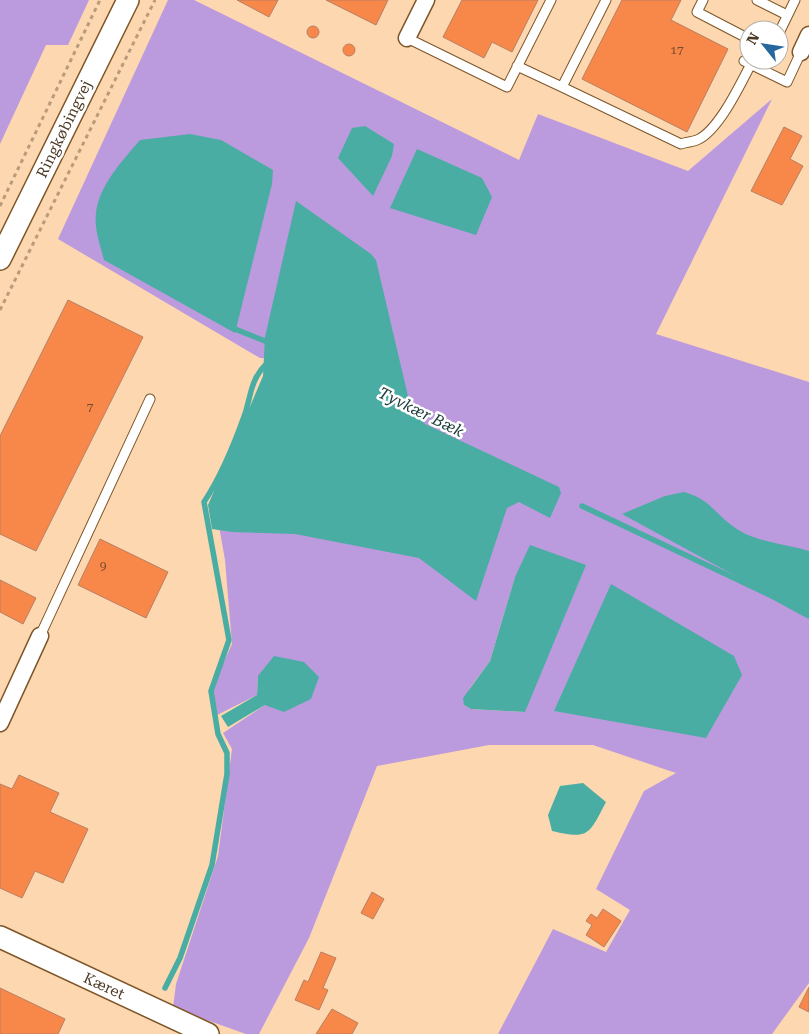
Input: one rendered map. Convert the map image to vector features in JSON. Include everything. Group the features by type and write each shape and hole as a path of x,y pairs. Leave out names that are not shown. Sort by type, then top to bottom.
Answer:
{"street":[{"name":"Ringkøbingvej","path":"0,259 128,0"},
{"path":"407,38 426,0"},
{"path":"801,52 809,35"},
{"path":"0,723 40,636"},
{"name":"Kæret","path":"0,937 208,1034"}],"lane":[{"path":"407,38 507,87 551,0"},
{"path":"562,87 606,0"},
{"path":"703,0 697,12 739,34"},
{"path":"757,0 788,15"},
{"path":"786,20 795,0"},
{"path":"765,70 787,82 801,52"},
{"path":"517,66 681,144 698,139 713,126 728,108 746,70"},
{"path":"40,636 150,399"}],"path":[{"path":"0,206 100,0"},
{"path":"0,310 155,0"}],"shaded area":[{"path":"0,0 89,0 68,45 46,45 0,144"},
{"path":"168,0 194,0 519,160 538,114 688,171 772,99 656,334 809,382 809,983 772,1034 498,1034 553,929 606,952 630,910 596,889 644,791 676,773 593,745 489,745 377,766 309,938 259,1034 246,1034 173,1008 176,984 218,856 232,749 223,733 265,705 258,676 257,695 215,716 213,686 232,644 225,560 216,509 278,359 260,358 58,239","holes":["515,577 524,712 471,709 464,705 470,688 490,661"]}],"water":[{"path":"365,126 394,144 392,156 373,196 338,158 352,128"},
{"path":"190,134 221,140 273,170 272,184 235,333 104,260 98,237 96,213 102,193 113,174 140,140"},
{"path":"417,149 482,178 492,197 476,235 390,208"},
{"path":"296,201 371,254 376,260 411,409 425,424 559,487 561,493 550,518 519,502 507,508 476,601 419,558 295,534 232,532 212,529 208,505 263,376 265,337"},
{"path":"684,492 706,502 727,522 742,532 760,539 809,551 809,616 622,514 665,496"},
{"path":"530,545 586,565 525,712 471,709 464,705 463,698 490,661 515,577"},
{"path":"611,584 734,656 742,675 706,738 554,711"},
{"path":"274,656 304,662 319,677 311,699 284,712 265,705 228,727 221,716 257,695 258,676"},
{"path":"583,783 606,802 596,821 587,832 581,834 574,835 552,831 548,815 560,786"}],"building":[{"path":"237,0 278,0 269,17"},
{"path":"326,0 388,0 376,25"},
{"path":"462,0 538,0 512,52 492,42 484,58 443,37"},
{"path":"622,0 681,0 671,20 728,49 687,132 582,79"},
{"path":"315,26 318,27 318,37 311,38 308,37 307,30 308,27"},
{"path":"351,44 354,45 354,55 347,56 344,55 343,48 344,45"},
{"path":"784,127 802,136 790,159 803,166 782,205 751,191"},
{"path":"68,300 143,337 36,551 0,534 0,436"},
{"path":"100,539 168,572 146,618 78,585"},
{"path":"0,580 36,598 23,624 0,612"},
{"path":"19,775 59,793 50,812 88,829 63,883 35,871 22,898 0,888 0,784 12,789"},
{"path":"372,892 384,899 373,919 361,913"},
{"path":"603,909 621,921 604,947 586,935 592,925 586,921 591,914 597,918"},
{"path":"321,952 336,958 323,988 328,990 319,1010 295,1000 304,980 308,982"},
{"path":"809,987 809,1012 799,1007"},
{"path":"0,988 65,1019 58,1034 0,1034"},
{"path":"332,1009 358,1023 352,1034 316,1034"}],"waterway":[{"name":"Tyvkær Bæk","path":"230,327 270,343"},
{"path":"165,988 180,958 212,865 227,774 227,753 218,734 211,691 229,640 204,502 232,448 245,414 252,386 262,368 268,362"},
{"name":"Tyvkær Bæk","path":"582,506 774,597 809,616"}]}
